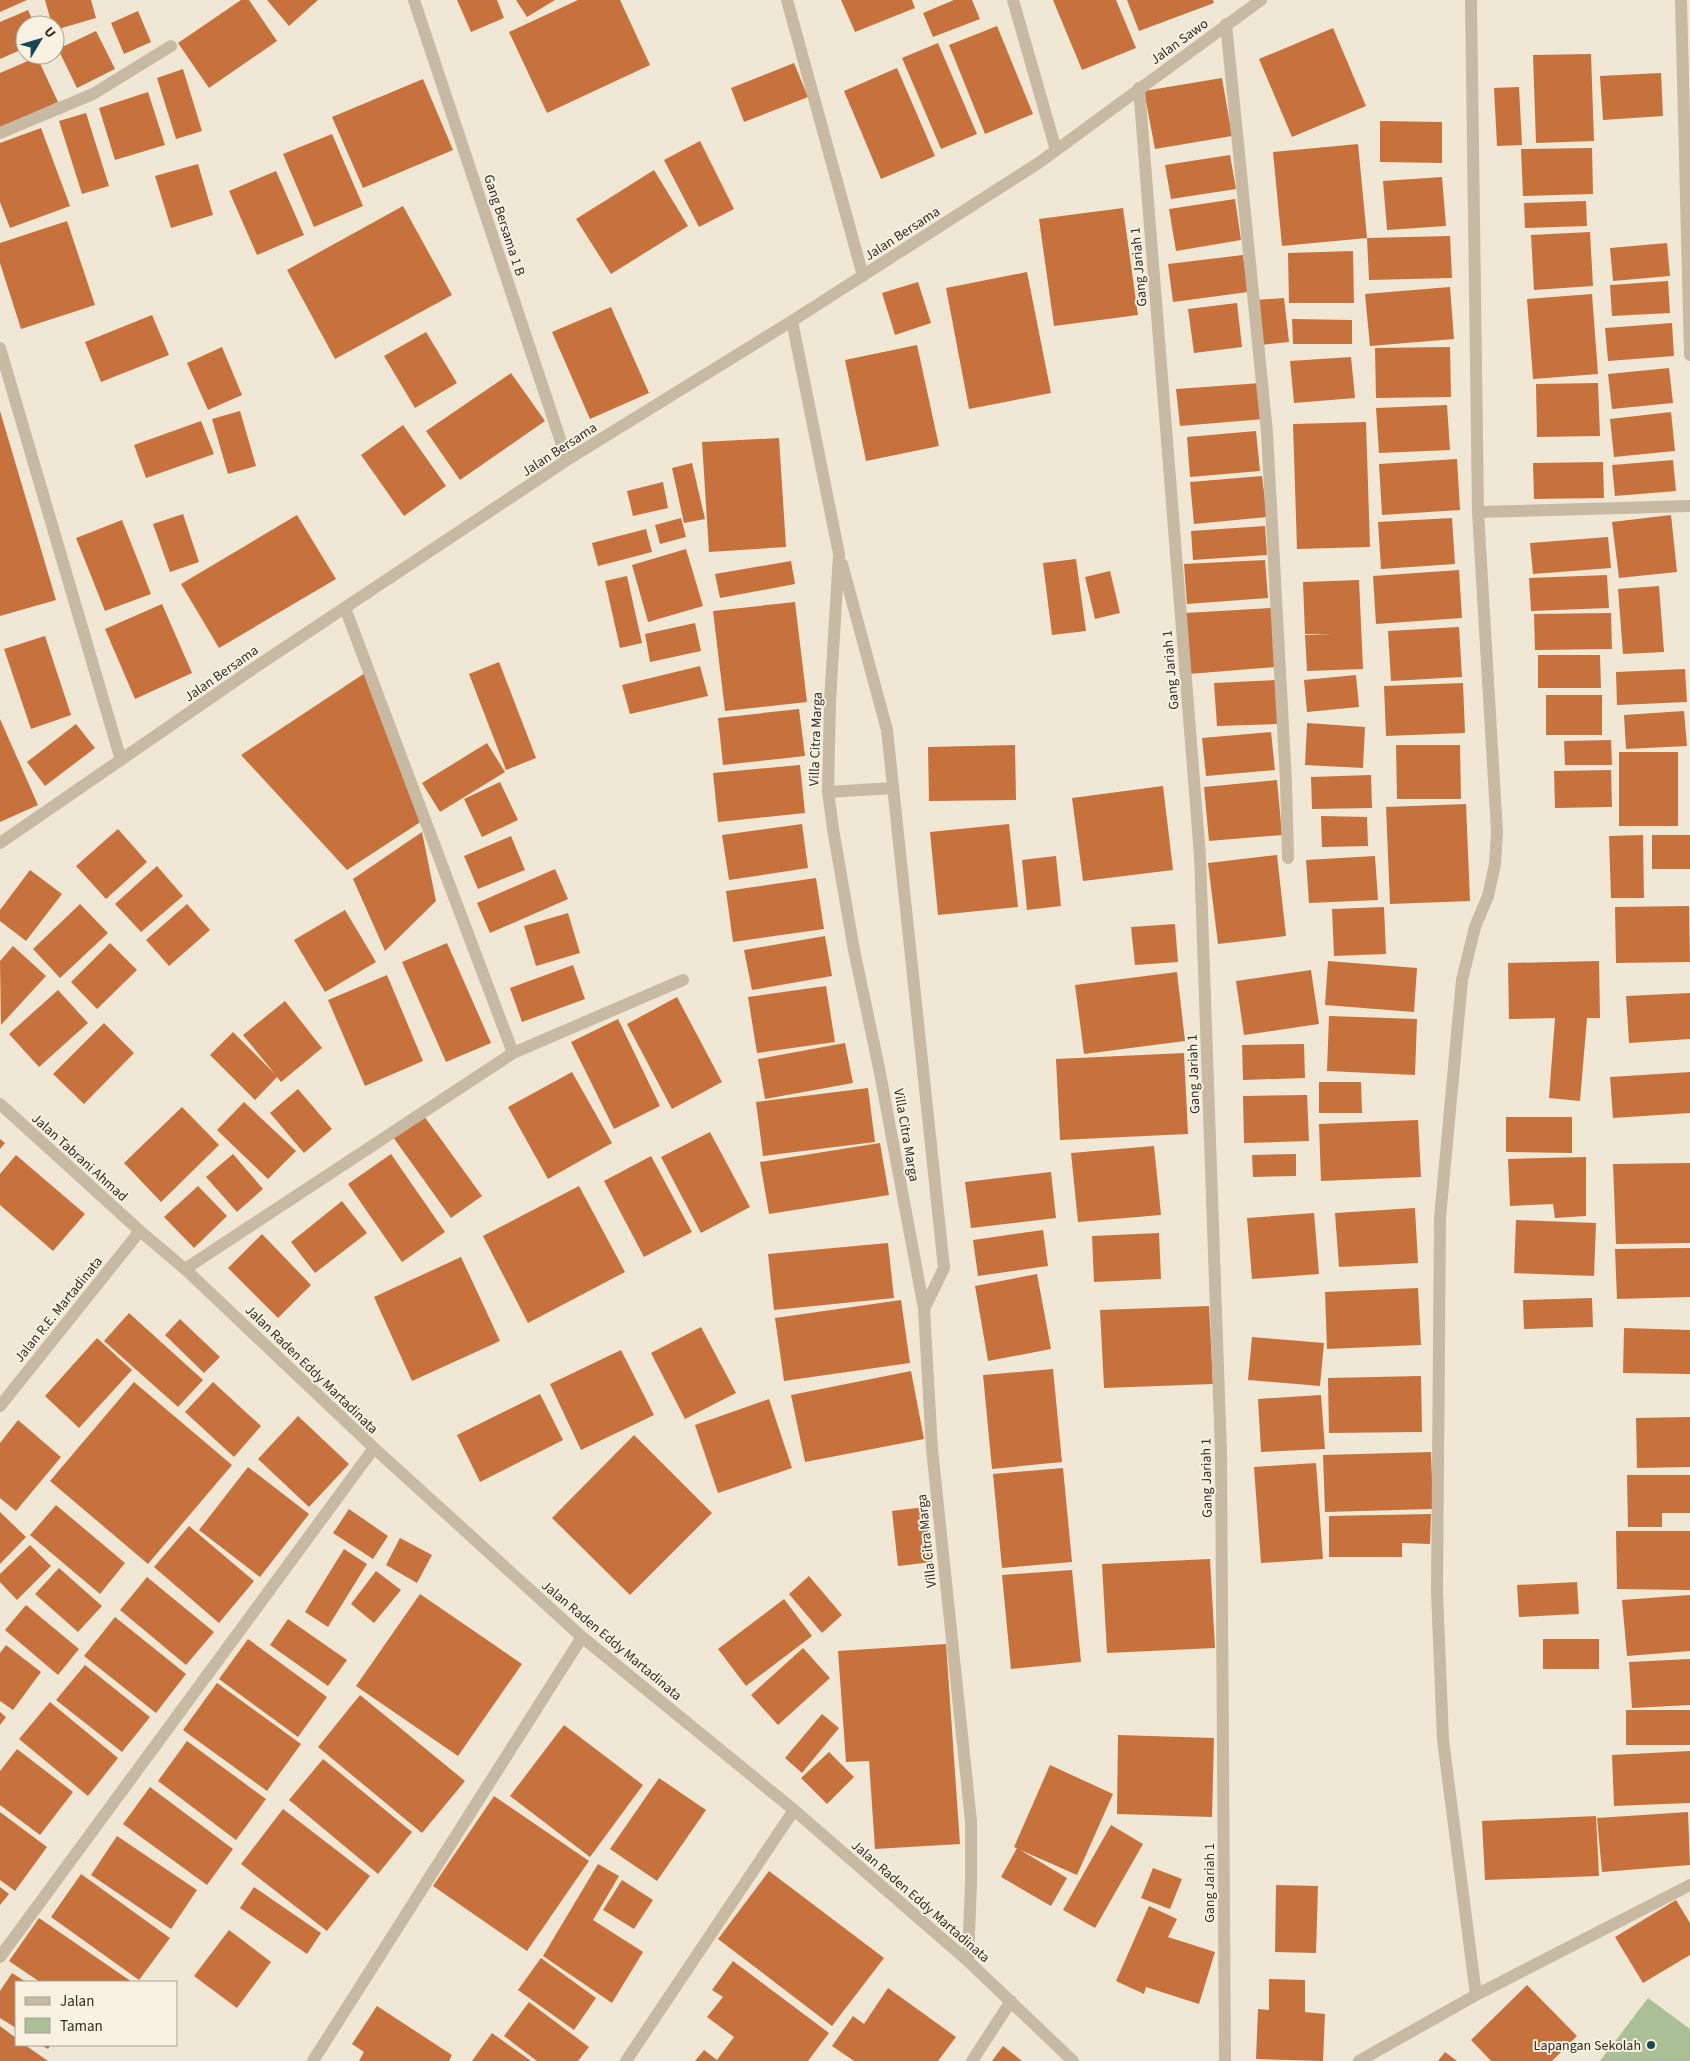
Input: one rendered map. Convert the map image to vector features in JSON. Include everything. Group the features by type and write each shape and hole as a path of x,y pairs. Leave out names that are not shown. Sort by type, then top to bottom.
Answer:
{"street":[{"name":"Gang Bersama 1 B","path":"414,0 567,460"},
{"path":"787,0 863,276"},
{"path":"1013,0 1056,150"},
{"name":"Jalan Sawo","path":"1139,88 1261,0"},
{"path":"1471,0 1478,512 1497,832 1495,864 1488,896 1475,927 1462,980 1440,1218 1437,1592 1443,1740 1476,1995"},
{"path":"1681,0 1690,355"},
{"path":"1226,24 1267,433 1286,782 1288,858"},
{"path":"0,133 93,94 171,46"},
{"name":"Jalan Bersama","path":"0,843 345,608 567,460 863,276 1056,150 1139,88"},
{"name":"Gang Jariah 1","path":"1139,88 1200,856 1221,1453 1225,2061"},
{"name":"Villa Citra Marga","path":"792,321 839,554 830,702 828,792 832,829 924,1309 932,1449 971,1821 972,1884 968,1961"},
{"path":"0,348 121,760"},
{"path":"1478,512 1690,506"},
{"path":"839,554 887,730 944,1268 924,1309"},
{"path":"345,608 513,1053"},
{"path":"828,792 893,788"},
{"path":"185,1269 513,1053 683,980"},
{"name":"Jalan Tabrani Ahmad","path":"0,1104 140,1231"},
{"name":"Jalan Raden Eddy Martadinata","path":"140,1231 185,1269 374,1448 582,1637 794,1810 968,1961 1073,2061"},
{"name":"Jalan R.E. Martadinata","path":"0,1406 140,1231"},
{"path":"0,1957 374,1448"},
{"path":"313,2061 582,1637"},
{"path":"626,2061 794,1810"},
{"path":"1358,2061 1476,1995 1690,1885"},
{"path":"972,2061 1011,2001"}],"green space":[{"name":"Lapangan Sekolah","path":"1648,1998 1690,2029 1690,2061 1600,2061"}],"building":[{"path":"0,0 27,0 0,12"},
{"path":"45,0 91,0 96,18 65,27 65,15 49,15"},
{"path":"241,0 249,0 277,41 209,88 178,43"},
{"path":"267,0 318,0 289,26"},
{"path":"457,0 497,0 504,18 471,32"},
{"path":"516,0 555,0 527,17"},
{"path":"578,0 620,0 650,65 547,113 509,32"},
{"path":"841,0 912,0 915,8 855,32"},
{"path":"954,0 972,0 980,19 933,37 923,13"},
{"path":"1053,0 1116,0 1136,48 1082,70"},
{"path":"1127,0 1213,0 1214,3 1139,31"},
{"path":"28,10 30,15 16,15"},
{"path":"138,11 151,42 124,54 111,23"},
{"path":"15,16 15,52 0,59 0,22"},
{"path":"997,26 1033,114 985,134 949,45"},
{"path":"1333,28 1366,106 1292,137 1259,59"},
{"path":"96,31 115,69 77,88 65,63 65,46"},
{"path":"938,43 977,134 941,149 902,58"},
{"path":"1591,54 1594,141 1536,143 1533,55"},
{"path":"794,63 808,97 744,122 731,88"},
{"path":"18,65 41,65 58,102 0,128 0,73"},
{"path":"897,68 935,156 881,179 844,91"},
{"path":"183,69 202,131 176,139 157,78"},
{"path":"1661,73 1663,116 1603,120 1600,76"},
{"path":"1222,78 1232,136 1155,149 1144,91"},
{"path":"423,79 453,150 363,188 332,117"},
{"path":"1519,87 1522,145 1497,146 1494,88"},
{"path":"148,92 165,145 115,160 99,108"},
{"path":"86,113 109,186 82,194 59,121"},
{"path":"1380,121 1442,122 1442,163 1380,162"},
{"path":"41,128 70,206 10,228 0,202 0,143"},
{"path":"332,134 363,206 314,227 283,154"},
{"path":"700,141 734,209 699,227 664,160"},
{"path":"1358,144 1367,238 1282,246 1273,152"},
{"path":"1592,148 1593,194 1523,196 1521,149"},
{"path":"1230,155 1236,189 1171,199 1165,165"},
{"path":"198,164 213,215 171,228 155,176"},
{"path":"654,170 688,226 611,274 576,219"},
{"path":"276,171 304,235 257,255 229,191"},
{"path":"1442,177 1446,226 1387,230 1383,181"},
{"path":"1235,199 1241,240 1176,251 1169,209"},
{"path":"1586,201 1587,226 1525,228 1524,203"},
{"path":"403,206 452,295 335,359 287,270"},
{"path":"1123,208 1138,315 1054,326 1039,219"},
{"path":"67,221 95,305 21,329 0,263 0,243"},
{"path":"1590,232 1593,286 1534,290 1531,235"},
{"path":"1450,236 1452,278 1369,280 1367,238"},
{"path":"1667,243 1670,276 1613,281 1610,248"},
{"path":"1353,251 1354,303 1289,303 1288,253"},
{"path":"1243,255 1248,292 1173,302 1168,264"},
{"path":"1027,272 1051,393 969,409 946,288"},
{"path":"1668,281 1670,313 1612,316 1610,285"},
{"path":"918,282 931,323 895,335 882,293"},
{"path":"1450,287 1454,339 1370,346 1365,294"},
{"path":"1592,294 1598,374 1533,379 1527,299"},
{"path":"1284,298 1289,342 1261,345 1256,300"},
{"path":"1237,303 1242,347 1194,353 1188,309"},
{"path":"611,307 649,393 590,419 552,332"},
{"path":"152,315 169,355 101,382 85,342"},
{"path":"1292,319 1352,320 1352,344 1293,344"},
{"path":"1672,323 1674,356 1608,361 1605,328"},
{"path":"426,332 457,383 415,408 384,356"},
{"path":"917,345 939,446 866,461 845,360"},
{"path":"222,347 242,395 208,410 187,363"},
{"path":"1450,347 1451,397 1376,398 1375,348"},
{"path":"1351,357 1355,398 1294,403 1290,361"},
{"path":"1669,368 1673,403 1612,409 1608,374"},
{"path":"511,373 545,421 460,480 426,431"},
{"path":"1261,383 1264,419 1180,426 1176,389"},
{"path":"1598,383 1600,436 1537,437 1536,384"},
{"path":"1447,405 1450,450 1379,453 1376,408"},
{"path":"0,411 56,600 0,616"},
{"path":"240,411 256,466 228,474 212,419"},
{"path":"1671,412 1675,451 1614,457 1610,419"},
{"path":"201,421 214,454 146,478 134,445"},
{"path":"1366,422 1370,547 1297,549 1293,424"},
{"path":"403,425 446,486 404,516 361,455"},
{"path":"1256,431 1260,471 1190,477 1187,437"},
{"path":"779,438 786,547 709,552 702,442"},
{"path":"1457,459 1460,510 1382,515 1379,464"},
{"path":"1673,460 1676,491 1615,496 1612,465"},
{"path":"1603,462 1604,498 1534,499 1533,463"},
{"path":"692,463 705,519 684,523 672,468"},
{"path":"1262,476 1267,517 1194,524 1190,482"},
{"path":"663,482 668,508 633,516 627,491"},
{"path":"183,514 199,562 170,572 153,524"},
{"path":"297,515 336,579 219,648 181,584"},
{"path":"1671,515 1677,572 1619,578 1612,522"},
{"path":"681,518 686,537 660,544 655,525"},
{"path":"1452,518 1455,564 1381,569 1378,522"},
{"path":"122,520 151,594 105,611 76,538"},
{"path":"1265,526 1267,555 1193,560 1191,531"},
{"path":"646,529 652,552 598,566 592,543"},
{"path":"1608,537 1611,568 1533,574 1530,543"},
{"path":"686,549 703,606 648,622 632,565"},
{"path":"1076,559 1086,631 1052,635 1043,563"},
{"path":"1265,560 1268,598 1187,604 1184,564"},
{"path":"791,561 795,584 720,598 715,574"},
{"path":"1459,570 1462,618 1376,624 1373,576"},
{"path":"1110,571 1120,613 1095,619 1085,577"},
{"path":"1607,575 1609,608 1531,611 1529,578"},
{"path":"627,576 642,643 620,648 605,581"},
{"path":"1359,580 1363,669 1307,671 1305,635 1332,634 1305,634 1303,582"},
{"path":"1659,586 1664,652 1623,654 1618,589"},
{"path":"795,602 807,702 725,711 713,611"},
{"path":"162,604 192,673 135,699 105,629"},
{"path":"1271,608 1276,667 1189,674 1185,613"},
{"path":"1611,613 1612,649 1535,650 1534,614"},
{"path":"695,623 701,651 650,662 645,634"},
{"path":"1459,627 1462,677 1391,681 1388,631"},
{"path":"45,636 71,715 31,729 4,649"},
{"path":"1538,655 1600,655 1601,688 1538,688"},
{"path":"499,662 536,758 506,770 469,674"},
{"path":"700,666 708,696 630,714 622,685"},
{"path":"1685,669 1687,702 1617,705 1616,672"},
{"path":"365,673 422,821 347,870 241,755"},
{"path":"1356,675 1359,707 1307,712 1304,680"},
{"path":"1276,680 1279,724 1217,726 1214,683"},
{"path":"1463,683 1465,733 1386,736 1384,686"},
{"path":"1546,695 1602,695 1602,735 1546,735"},
{"path":"799,709 805,756 723,765 718,718"},
{"path":"1684,711 1687,746 1626,749 1624,715"},
{"path":"0,719 38,805 0,822"},
{"path":"1307,723 1365,727 1363,768 1305,765"},
{"path":"76,724 95,748 45,786 27,762"},
{"path":"1271,732 1275,770 1206,776 1202,738"},
{"path":"1611,740 1612,765 1565,765 1564,741"},
{"path":"487,743 505,772 440,812 422,783"},
{"path":"1015,745 1016,800 929,801 928,747"},
{"path":"1396,745 1460,745 1461,799 1397,799"},
{"path":"1619,752 1678,752 1678,826 1619,826"},
{"path":"800,765 805,813 718,822 713,773"},
{"path":"1611,770 1612,807 1555,808 1554,771"},
{"path":"1371,775 1372,808 1312,809 1311,777"},
{"path":"1277,780 1282,835 1209,841 1204,787"},
{"path":"500,782 518,820 482,837 464,799"},
{"path":"1163,786 1173,870 1083,881 1072,798"},
{"path":"1466,804 1470,901 1390,904 1386,807"},
{"path":"1321,816 1367,817 1368,846 1322,847"},
{"path":"802,824 808,868 729,880 722,835"},
{"path":"1009,824 1018,907 938,915 930,832"},
{"path":"118,829 147,862 106,899 76,866"},
{"path":"422,832 436,901 385,951 353,879"},
{"path":"1643,835 1644,898 1611,898 1609,836"},
{"path":"1652,835 1690,835 1690,869 1652,869"},
{"path":"511,836 525,870 478,889 464,856"},
{"path":"1277,855 1286,936 1218,944 1208,863"},
{"path":"1056,856 1061,906 1027,910 1022,860"},
{"path":"1375,856 1378,900 1309,903 1306,860"},
{"path":"157,866 183,896 141,932 115,904"},
{"path":"555,869 568,899 490,933 477,903"},
{"path":"30,870 62,894 26,941 0,921 0,910"},
{"path":"816,878 824,929 733,942 726,891"},
{"path":"80,904 108,933 60,978 33,949"},
{"path":"187,904 210,930 169,966 146,940"},
{"path":"1689,906 1690,962 1616,963 1615,907"},
{"path":"1384,907 1386,954 1334,956 1332,909"},
{"path":"345,910 376,962 325,992 294,940"},
{"path":"568,913 580,953 536,966 524,926"},
{"path":"1175,924 1178,962 1135,965 1131,927"},
{"path":"825,936 832,976 752,990 744,950"},
{"path":"110,943 137,970 97,1009 71,982"},
{"path":"447,943 491,1043 446,1062 402,962"},
{"path":"13,946 46,976 1,1025 0,961"},
{"path":"1328,961 1417,968 1414,1012 1325,1005"},
{"path":"1599,961 1600,1018 1587,1018 1580,1101 1549,1098 1555,1018 1509,1019 1508,963"},
{"path":"573,965 585,999 522,1022 510,988"},
{"path":"1311,970 1319,1024 1244,1035 1236,981"},
{"path":"1177,972 1185,1041 1084,1054 1075,985"},
{"path":"387,975 423,1061 365,1086 328,1000"},
{"path":"826,986 835,1042 757,1053 748,997"},
{"path":"58,990 88,1023 39,1067 9,1034"},
{"path":"1690,993 1690,1039 1629,1043 1626,996"},
{"path":"677,997 722,1082 672,1109 627,1024"},
{"path":"285,1001 322,1048 281,1082 277,1077 255,1100 210,1055 233,1032 275,1074 243,1035"},
{"path":"1329,1016 1417,1019 1415,1075 1327,1071"},
{"path":"618,1019 660,1106 614,1129 571,1042"},
{"path":"104,1023 134,1053 84,1104 53,1074"},
{"path":"845,1043 853,1083 765,1099 758,1059"},
{"path":"1304,1044 1305,1078 1243,1080 1242,1045"},
{"path":"1184,1053 1188,1134 1060,1140 1056,1059"},
{"path":"572,1072 612,1143 548,1179 508,1107"},
{"path":"1690,1072 1690,1113 1613,1118 1610,1077"},
{"path":"1319,1082 1361,1082 1362,1113 1319,1113"},
{"path":"868,1088 875,1142 763,1156 756,1102"},
{"path":"298,1089 332,1129 304,1153 270,1113"},
{"path":"1307,1095 1309,1141 1244,1143 1243,1096"},
{"path":"244,1102 296,1151 268,1179 217,1130"},
{"path":"182,1107 219,1145 161,1202 124,1163"},
{"path":"424,1116 482,1196 451,1218 393,1137"},
{"path":"1506,1117 1572,1117 1572,1153 1506,1152"},
{"path":"1418,1120 1421,1177 1321,1181 1319,1124"},
{"path":"710,1132 750,1207 701,1233 661,1157"},
{"path":"0,1139 5,1143 0,1149"},
{"path":"880,1143 889,1195 769,1214 760,1162"},
{"path":"1154,1146 1161,1215 1078,1222 1071,1153"},
{"path":"233,1154 263,1189 237,1212 206,1177"},
{"path":"391,1154 445,1232 402,1262 348,1184"},
{"path":"1296,1154 1296,1176 1253,1177 1252,1155"},
{"path":"16,1155 85,1214 53,1251 0,1205 0,1174"},
{"path":"651,1156 692,1232 644,1257 604,1181"},
{"path":"1586,1157 1586,1216 1555,1218 1553,1204 1510,1206 1508,1159"},
{"path":"1690,1163 1690,1243 1616,1244 1613,1164"},
{"path":"1051,1172 1056,1218 971,1228 965,1182"},
{"path":"198,1186 227,1216 194,1248 164,1217"},
{"path":"579,1186 625,1272 528,1323 483,1236"},
{"path":"342,1201 367,1233 315,1273 291,1242"},
{"path":"1415,1208 1418,1263 1339,1267 1335,1213"},
{"path":"1314,1213 1319,1274 1252,1279 1247,1218"},
{"path":"1516,1220 1596,1223 1594,1276 1514,1273"},
{"path":"1043,1230 1048,1266 978,1276 973,1240"},
{"path":"1159,1233 1161,1279 1094,1282 1092,1236"},
{"path":"262,1234 311,1285 278,1318 228,1268"},
{"path":"888,1243 894,1298 774,1310 768,1254"},
{"path":"1690,1248 1690,1297 1617,1299 1615,1249"},
{"path":"461,1257 500,1341 412,1381 374,1297"},
{"path":"1037,1274 1051,1349 988,1361 975,1286"},
{"path":"1418,1288 1421,1345 1327,1349 1325,1292"},
{"path":"1592,1298 1593,1327 1524,1329 1523,1300"},
{"path":"901,1300 910,1363 784,1381 775,1318"},
{"path":"1209,1306 1213,1384 1104,1388 1100,1310"},
{"path":"129,1313 203,1380 178,1407 104,1341"},
{"path":"180,1319 220,1357 204,1373 165,1335"},
{"path":"701,1327 736,1393 685,1419 651,1353"},
{"path":"1624,1328 1690,1330 1690,1374 1623,1373"},
{"path":"1252,1337 1324,1343 1320,1386 1248,1380"},
{"path":"97,1338 132,1370 79,1428 45,1396"},
{"path":"621,1350 654,1415 581,1450 550,1384"},
{"path":"1053,1369 1062,1462 992,1469 983,1375"},
{"path":"911,1371 924,1439 805,1462 791,1395"},
{"path":"1421,1376 1422,1432 1329,1433 1328,1378"},
{"path":"134,1382 232,1465 148,1564 50,1481"},
{"path":"213,1382 261,1426 234,1457 185,1412"},
{"path":"540,1394 563,1440 480,1482 457,1435"},
{"path":"1321,1395 1325,1449 1261,1452 1258,1399"},
{"path":"769,1399 792,1468 718,1493 695,1425"},
{"path":"298,1416 349,1464 309,1507 258,1459"},
{"path":"1690,1417 1690,1467 1637,1468 1636,1418"},
{"path":"18,1420 61,1457 16,1511 0,1498 0,1443"},
{"path":"634,1435 712,1513 630,1595 552,1518"},
{"path":"1431,1452 1433,1509 1325,1512 1323,1455"},
{"path":"1316,1463 1323,1559 1261,1563 1254,1467"},
{"path":"248,1467 309,1514 260,1577 199,1530"},
{"path":"1063,1468 1072,1562 1002,1568 993,1474"},
{"path":"1627,1475 1690,1475 1690,1513 1662,1513 1662,1527 1628,1527"},
{"path":"56,1505 125,1563 100,1594 30,1535"},
{"path":"925,1507 932,1562 898,1566 892,1511"},
{"path":"349,1509 388,1536 373,1559 333,1533"},
{"path":"0,1512 26,1537 0,1564"},
{"path":"1431,1514 1430,1544 1402,1543 1402,1557 1329,1557 1329,1516"},
{"path":"189,1526 254,1581 219,1623 154,1567"},
{"path":"1616,1531 1690,1531 1690,1590 1617,1589"},
{"path":"400,1538 432,1555 417,1583 386,1565"},
{"path":"30,1545 51,1566 17,1600 0,1582 0,1574"},
{"path":"344,1549 367,1564 328,1627 305,1612"},
{"path":"1210,1559 1215,1648 1107,1653 1102,1564"},
{"path":"59,1568 102,1606 78,1632 35,1594"},
{"path":"1072,1570 1081,1662 1011,1669 1002,1575"},
{"path":"376,1571 401,1590 374,1623 351,1604"},
{"path":"809,1576 842,1615 822,1633 789,1594"},
{"path":"147,1577 214,1632 186,1665 120,1610"},
{"path":"1577,1582 1579,1614 1519,1617 1517,1585"},
{"path":"420,1594 522,1664 458,1756 356,1686"},
{"path":"1690,1595 1690,1651 1627,1656 1622,1600"},
{"path":"784,1599 812,1636 746,1686 718,1649"},
{"path":"26,1605 79,1649 58,1675 5,1630"},
{"path":"115,1617 186,1674 156,1713 84,1656"},
{"path":"288,1619 347,1660 328,1686 270,1645"},
{"path":"248,1639 327,1697 298,1737 219,1679"},
{"path":"1543,1639 1599,1639 1599,1669 1543,1669"},
{"path":"946,1644 960,1844 875,1849 869,1761 846,1762 838,1651"},
{"path":"6,1645 41,1672 13,1710 0,1701 0,1653"},
{"path":"803,1648 830,1678 778,1725 751,1695"},
{"path":"1690,1659 1690,1705 1632,1708 1629,1662"},
{"path":"85,1665 150,1717 122,1752 56,1700"},
{"path":"217,1683 301,1744 267,1791 183,1730"},
{"path":"360,1695 465,1781 422,1833 318,1747"},
{"path":"50,1702 118,1758 88,1796 19,1739"},
{"path":"1626,1710 1690,1710 1690,1745 1626,1745"},
{"path":"0,1712 6,1717 0,1725"},
{"path":"822,1714 839,1728 802,1773 785,1758"},
{"path":"564,1725 643,1785 590,1857 510,1796"},
{"path":"1118,1735 1214,1738 1212,1817 1117,1814"},
{"path":"187,1741 266,1799 236,1840 158,1781"},
{"path":"17,1749 73,1792 40,1835 0,1805 0,1771"},
{"path":"1690,1751 1690,1803 1614,1806 1612,1755"},
{"path":"829,1752 854,1777 827,1804 801,1778"},
{"path":"323,1759 412,1832 378,1874 289,1800"},
{"path":"1050,1765 1113,1794 1077,1875 1014,1847"},
{"path":"659,1778 706,1810 657,1881 610,1849"},
{"path":"150,1787 233,1849 207,1885 123,1824"},
{"path":"494,1796 589,1861 527,1951 433,1886"},
{"path":"283,1809 370,1876 327,1931 241,1864"},
{"path":"0,1812 47,1847 15,1891 0,1880"},
{"path":"1688,1812 1690,1865 1602,1872 1597,1818"},
{"path":"1596,1816 1599,1876 1485,1880 1482,1821"},
{"path":"1111,1825 1143,1844 1095,1928 1063,1910"},
{"path":"117,1836 197,1890 171,1929 91,1875"},
{"path":"1017,1848 1067,1878 1051,1906 1001,1877"},
{"path":"598,1864 619,1876 593,1920 643,1952 612,2003 543,1956"},
{"path":"1153,1868 1182,1879 1170,1909 1141,1898"},
{"path":"769,1871 884,1958 832,2026 718,1939"},
{"path":"81,1874 170,1938 139,1980 51,1917"},
{"path":"622,1880 653,1900 634,1929 603,1910"},
{"path":"1276,1885 1318,1886 1316,1953 1275,1952"},
{"path":"0,1887 9,1894 0,1905"},
{"path":"254,1887 321,1933 307,1954 240,1908"},
{"path":"1676,1900 1690,1923 1690,1955 1643,1983 1615,1937"},
{"path":"1149,1906 1177,1919 1168,1937 1215,1952 1199,2004 1146,1987 1144,1994 1116,1981"},
{"path":"39,1918 131,1981 39,1981 9,1961"},
{"path":"229,1930 271,1962 237,2008 194,1976"},
{"path":"541,1958 596,1998 574,2030 518,1990"},
{"path":"733,1961 829,2033 808,2061 695,2061 704,2050 717,2060 734,2037 707,2017 723,1997 712,1990"},
{"path":"12,1973 24,1981 15,1981 15,2027 0,2018 0,1991"},
{"path":"1269,1979 1305,1980 1305,2012 1325,2014 1323,2061 1256,2059 1258,2009 1269,2010"},
{"path":"1527,1985 1577,2036 1552,2061 1491,2061 1471,2040"},
{"path":"888,1988 956,2037 938,2061 854,2061 832,2046 853,2016 864,2024"},
{"path":"529,2002 589,2047 578,2061 537,2061 504,2036"},
{"path":"377,2006 452,2055 449,2061 359,2061 364,2052 352,2044"},
{"path":"0,2026 15,2037 15,2046 26,2046 48,2061 0,2061"},
{"path":"492,2033 531,2061 472,2061"},
{"path":"1003,2046 1022,2061 992,2061"},
{"path":"1445,2052 1457,2061 1438,2061"}],"place":[{"name":"Lapangan Sekolah","path":"1651,2045"}]}
